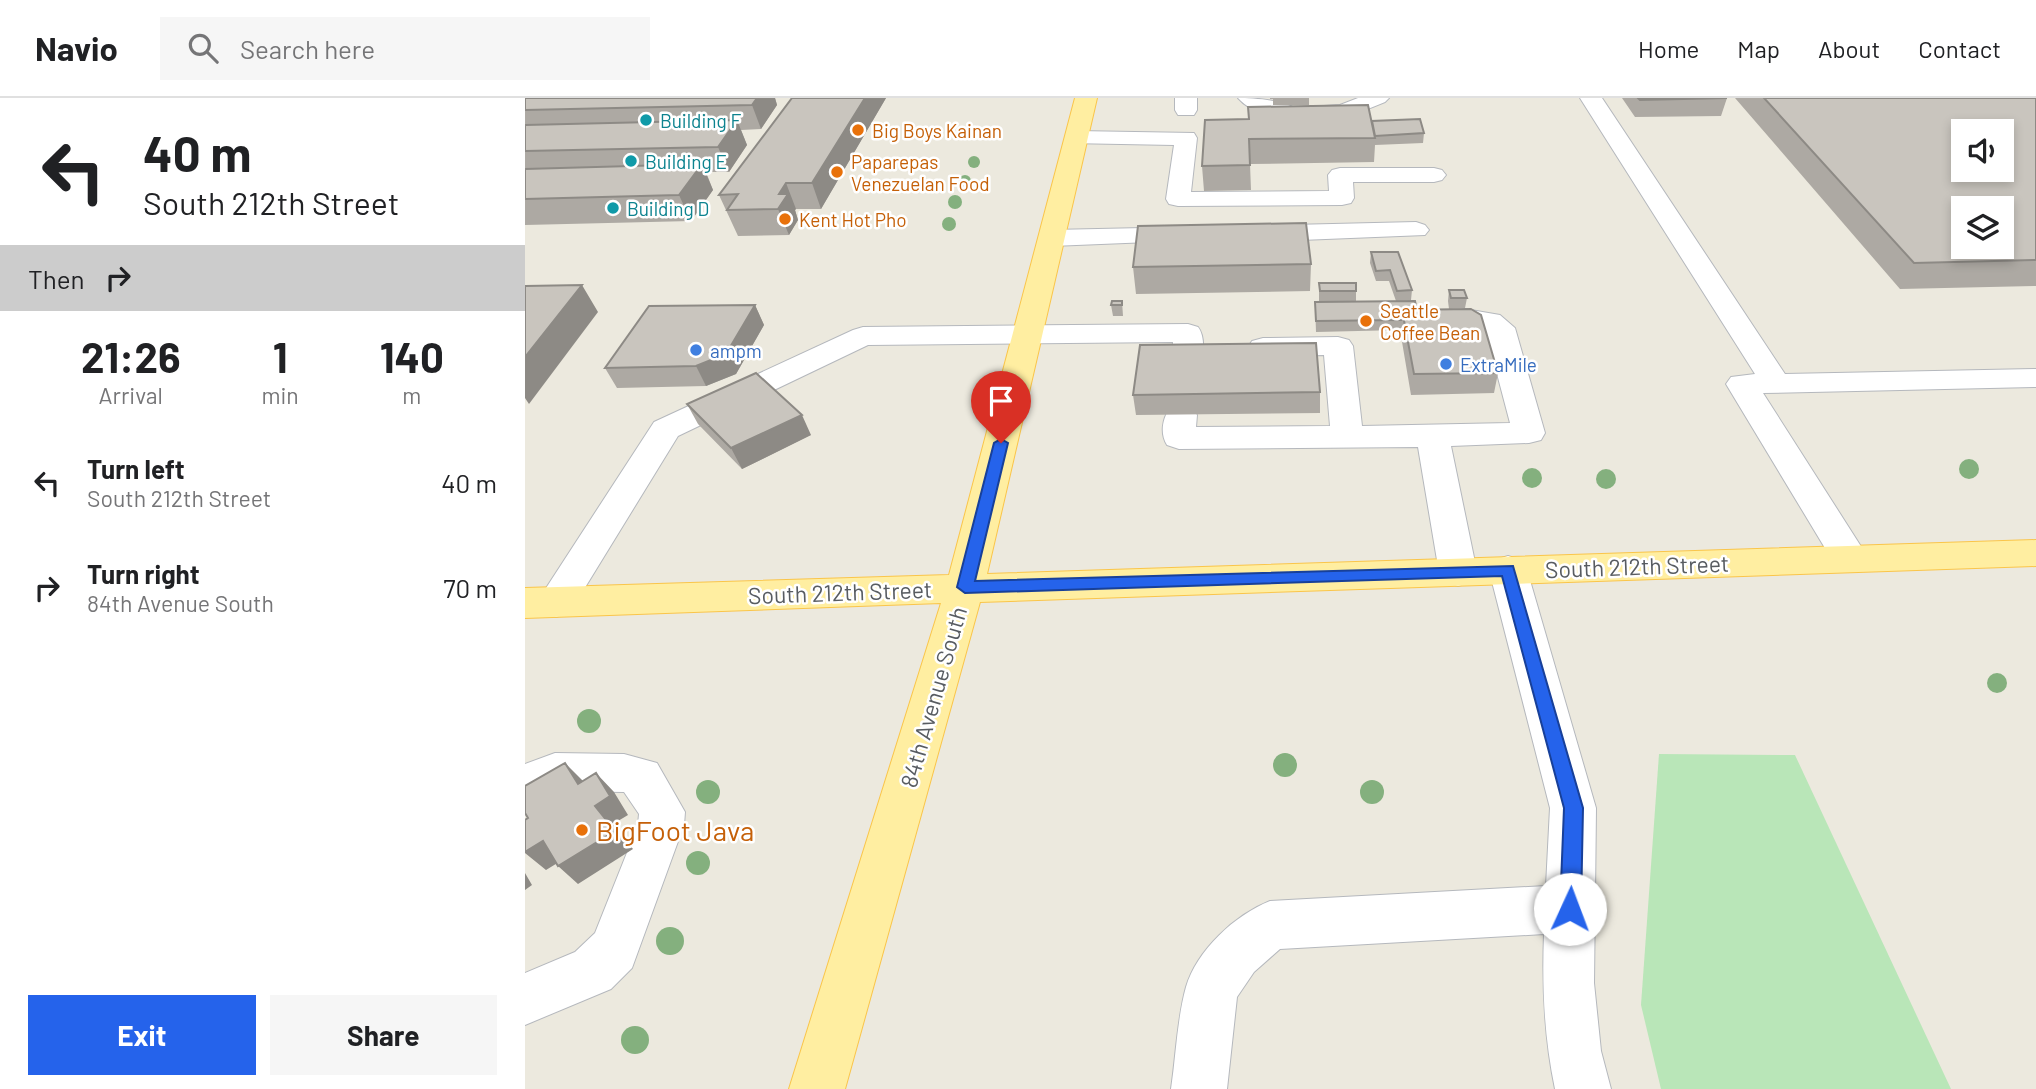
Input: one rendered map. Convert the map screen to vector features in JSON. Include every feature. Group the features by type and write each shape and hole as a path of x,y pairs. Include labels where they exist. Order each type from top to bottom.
{"main road":[{"name":"84th Avenue South","path":"817,1089 965,587 1086,98"},
{"name":"South 212th Street","path":"541,603 965,587 2035,555"}],"lane":[{"path":"1249,98 1268,108 1288,112"},
{"path":"1316,111 1343,111 1378,98"},
{"path":"1591,98 1776,383"},
{"path":"1076,138 1186,138 1178,199 1342,198 1340,175 1434,175"},
{"path":"1052,237 1416,230"},
{"path":"1181,415 1179,438 1529,433 1500,328 1490,321 1465,318"},
{"path":"541,603 666,429 863,336 1188,333 1204,352 1339,346 1347,436"},
{"path":"1850,559 1742,384 2036,378"},
{"path":"1433,436 1458,572"},
{"path":"1508,570 1573,808 1568,983 1574,1051 1583,1089"},
{"path":"525,785 555,772 624,773 641,777 662,812 661,825 614,950 593,971 525,999"},
{"path":"1199,1089 1212,988 1236,954 1270,925 1570,909"}],"green space":[{"path":"1659,754 1795,755 1951,1089 1661,1089 1641,1005"}],"building":[{"path":"525,98 757,98 752,105 525,110"},
{"path":"792,98 865,98 812,183 786,183 779,194 788,194 778,209 727,210 738,194 719,195"},
{"path":"1638,98 1727,98 1640,100"},
{"path":"1764,98 2036,98 2036,260 1914,263"},
{"path":"1368,105 1375,138 1249,139 1250,165 1202,166 1205,120 1249,119 1248,107"},
{"path":"1420,119 1424,133 1375,136 1372,121"},
{"path":"737,120 718,147 525,151 525,125"},
{"path":"702,164 679,195 525,199 525,169"},
{"path":"1306,223 1311,264 1133,267 1138,226"},
{"path":"1371,252 1398,252 1412,290 1397,291 1390,270 1376,271"},
{"path":"1319,283 1356,283 1356,291 1320,291"},
{"path":"582,285 525,357 525,286"},
{"path":"1449,290 1464,290 1467,298 1451,298"},
{"path":"1112,301 1122,301 1122,305 1111,305"},
{"path":"1415,301 1417,310 1402,310 1401,320 1316,321 1315,302"},
{"path":"755,305 726,354 696,366 605,368 649,306"},
{"name":"ExtraMile","path":"1471,309 1481,315 1498,373 1414,374 1402,310"},
{"path":"1316,343 1320,392 1133,395 1140,345"},
{"path":"756,373 802,415 731,448 687,404"},
{"path":"565,763 578,784 596,773 610,796 595,806 615,831 558,866 543,841 525,852 525,820 528,818 525,813 525,786"}],"place":[{"name":"Building F","path":"646,120"},
{"name":"Big Boys Kainan","path":"858,130"},
{"name":"Building E","path":"631,161"},
{"name":"Paparepas Venezuelan Food","path":"837,172"},
{"name":"Building D","path":"613,208"},
{"name":"Kent Hot Pho","path":"785,219"},
{"name":"Seattle Coffee Bean","path":"1366,321"},
{"name":"ampm","path":"696,350"},
{"name":"ExtraMile","path":"1446,364"},
{"name":"BigFoot Java","path":"582,830"}],"route":[{"path":"1001,443 965,587 1508,570 1573,808 1570,909"}]}
